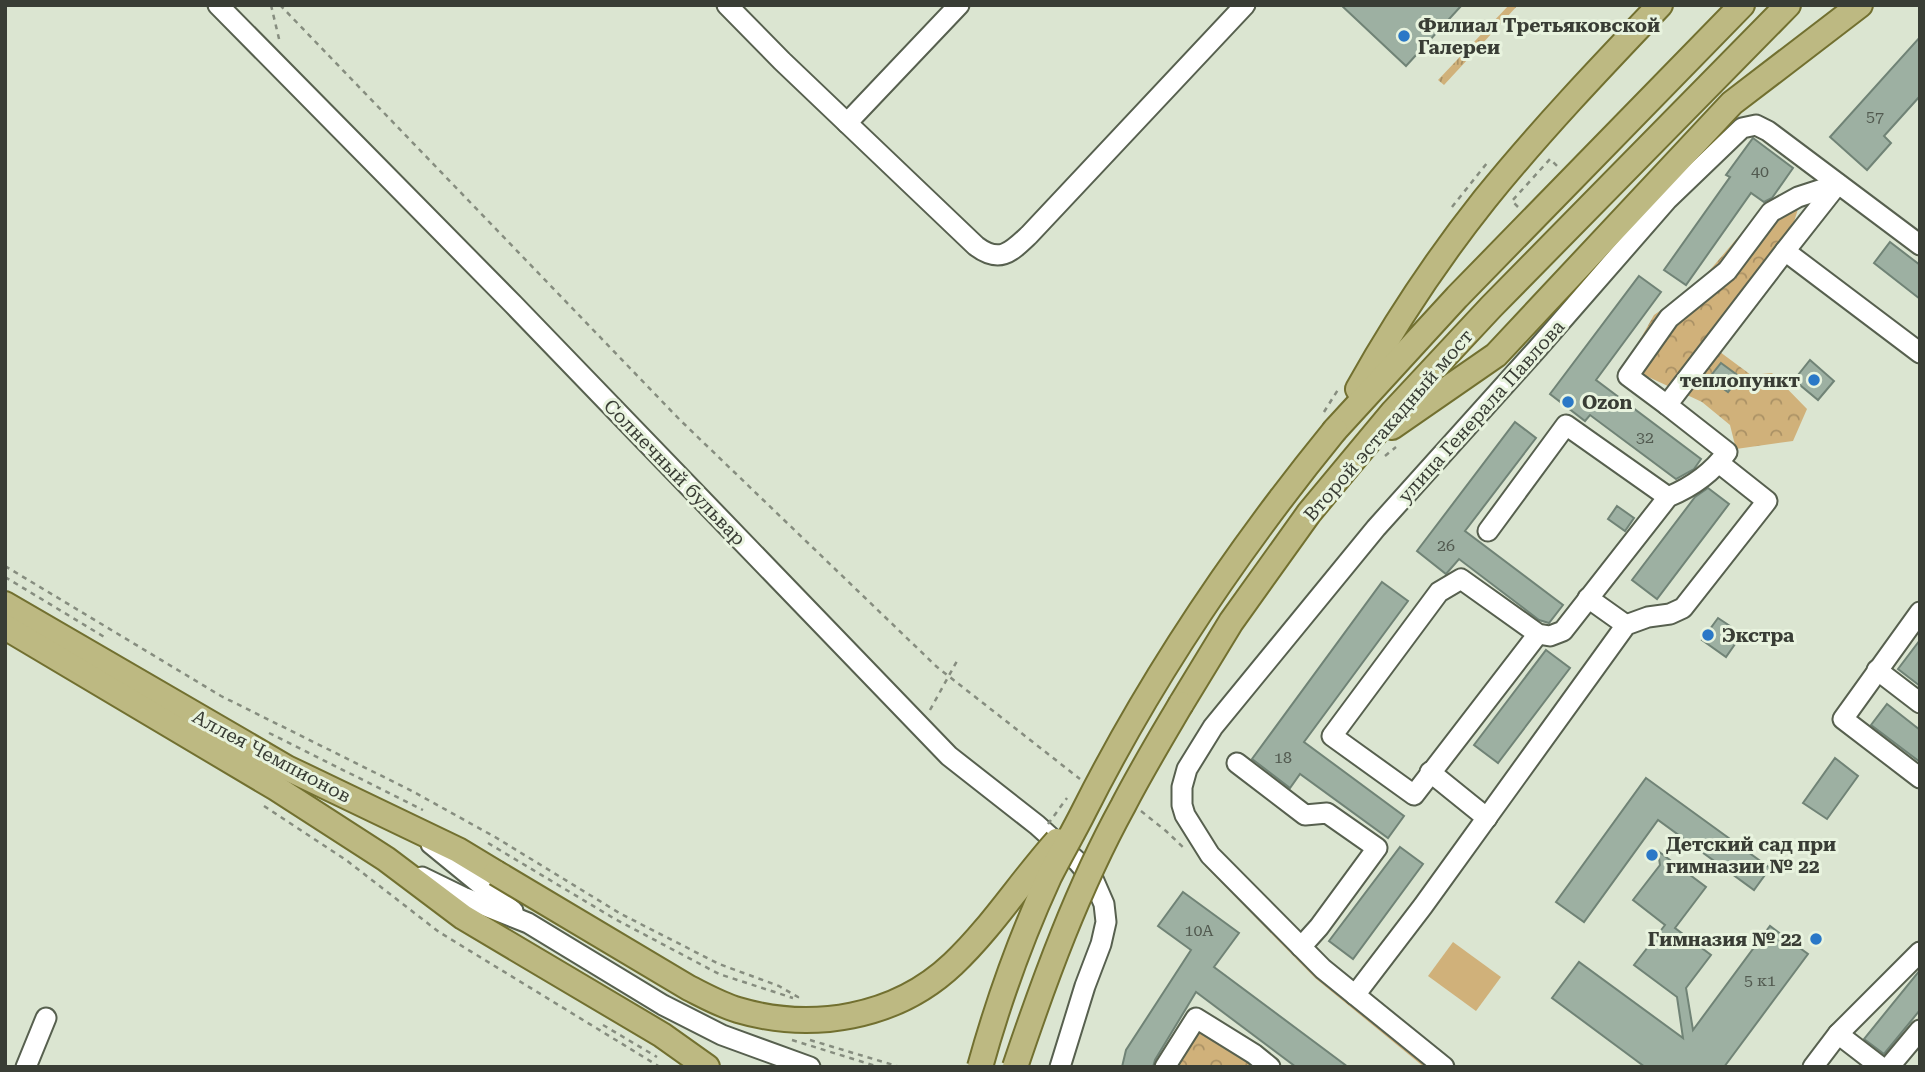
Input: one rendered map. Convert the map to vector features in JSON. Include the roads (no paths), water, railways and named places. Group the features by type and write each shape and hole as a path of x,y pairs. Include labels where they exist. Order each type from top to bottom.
{"main road":[{"path":"1335,430 1380,350 1463,228 1525,151 1660,5"},
{"name":"Второй эстакадный мост","path":"980,1067 993,1019 1020,945 1050,877 1073,808 1093,791 1200,609 1258,528 1335,430 1457,297 1742,5"},
{"name":"Второй эстакадный мост","path":"1015,1067 1045,983 1091,872 1122,807 1206,663 1258,583 1309,513 1421,381 1788,5"},
{"path":"1365,444 1496,355 1732,103 1860,5"},
{"name":"Аллея Чемпионов","path":"5,604 287,768 409,827"},
{"name":"Аллея Чемпионов","path":"5,628 217,752 386,859"},
{"path":"409,827 458,850 689,988 721,1004 768,1017 817,1021 874,1010 905,997 941,975 966,951 1051,847 1073,808"},
{"path":"386,859 463,917 662,1035 707,1067"}],"street":[{"name":"Солнечный бульвар","path":"218,5 513,304 949,756 1047,835 1078,862 1094,881 1104,904 1106,922 1060,1067"},
{"path":"727,5 976,246 987,254 998,256 1013,250 1030,235 1245,5"},
{"path":"847,123 959,5"},
{"name":"улица Генерала Павлова","path":"1301,947 1210,855 1185,815 1182,787 1187,768 1213,727 1376,528 1667,200 1742,128 1756,125 1768,131 1838,184"},
{"path":"1838,184 1920,245"},
{"path":"1667,405 1838,184"},
{"path":"1538,634 1413,795 1332,736 1439,592 1461,579 1538,634 1550,636 1563,631 1668,497 1704,477 1719,463 1727,452 1628,376 1669,318 1727,271 1771,212 1798,197 1838,184"},
{"path":"1785,251 1920,353"},
{"path":"1488,531 1566,425 1668,497"},
{"path":"1355,995 1423,906 1626,625 1683,608 1768,501 1719,463"},
{"path":"1588,598 1626,625"},
{"path":"1920,612 1843,719 1920,778"},
{"path":"1877,670 1920,703"},
{"path":"1237,763 1305,815 1327,813 1377,848 1301,947 1326,972 1444,1067"},
{"path":"1430,772 1486,818"},
{"name":"Аллея Чемпионов","path":"409,827 528,923 663,1005 722,1035 810,1067"},
{"name":"Аллея Чемпионов","path":"386,859 463,897 528,923"},
{"path":"1813,1067 1838,1034 1920,952"},
{"path":"26,1067 46,1018"},
{"path":"1166,1067 1196,1018 1270,1067"},
{"path":"1889,1067 1920,1030"},
{"path":"1838,1034 1881,1067"}],"place":[{"name":"Филиал Третьяковской Галереи","path":"1404,36"},
{"name":"теплопункт","path":"1814,380"},
{"name":"Ozon","path":"1568,402"},
{"name":"Экстра","path":"1708,635"},
{"name":"Детский сад при гимназии № 22","path":"1652,855"},
{"name":"Гимназия № 22","path":"1816,939"}]}
